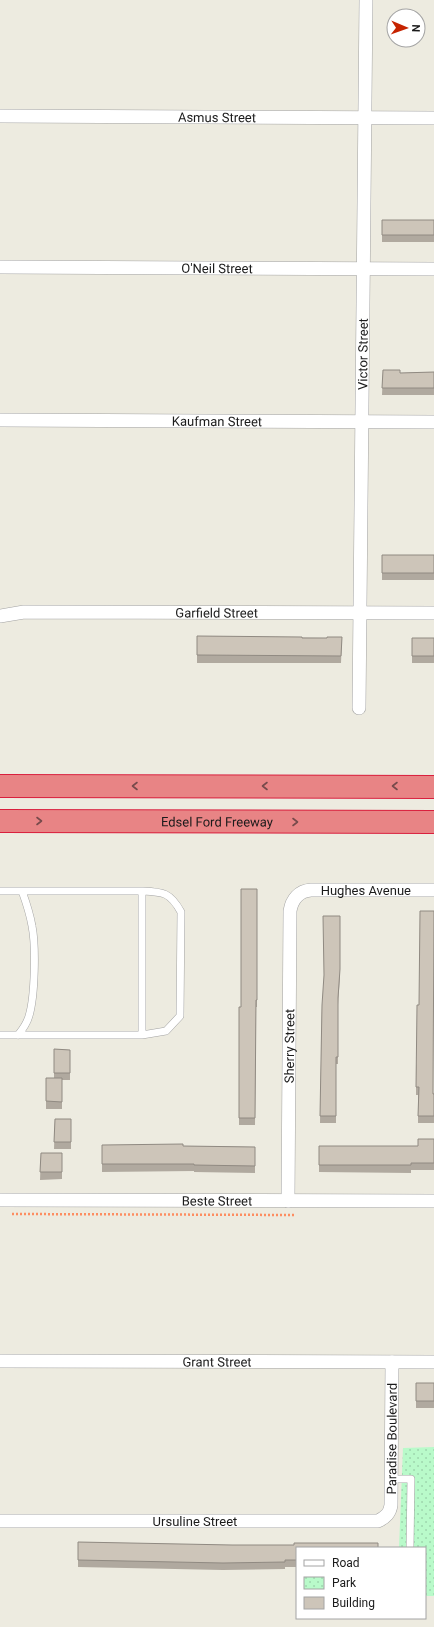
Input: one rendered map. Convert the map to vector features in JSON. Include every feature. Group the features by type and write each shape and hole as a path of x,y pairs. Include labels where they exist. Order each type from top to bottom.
{"highway":[{"path":"0,786 434,786"},
{"name":"Edsel Ford Freeway","path":"0,821 434,822"}],"street":[{"name":"Victor Street","path":"359,708 366,0"},
{"name":"Asmus Street","path":"0,116 434,118"},
{"name":"O'Neil Street","path":"0,267 434,269"},
{"name":"Kaufman Street","path":"0,420 434,422"},
{"name":"Garfield Street","path":"0,616 24,612 434,613"},
{"name":"Hughes Avenue","path":"298,894 306,890 434,890"},
{"name":"Sherry Street","path":"288,1201 290,911 294,899 298,894"},
{"name":"Beste Street","path":"0,1200 434,1201"},
{"name":"Grant Street","path":"0,1361 434,1362"},
{"name":"Paradise Boulevard","path":"387,1514 390,1511 392,1479 392,1362"},
{"name":"Ursuline Street","path":"0,1521 365,1522 378,1521 387,1514"}],"lane":[{"path":"0,891 162,892 176,902 181,912 180,1016 166,1031 142,1035 0,1035"},
{"path":"18,1034 24,1028 29,1015 32,995 34,953 33,928 22,891"},
{"path":"142,891 142,1035"},
{"path":"392,1479 411,1479 410,1547"}],"path":[{"path":"12,1214 299,1215"}],"green space":[{"path":"434,1447 434,1596 426,1596 426,1547 399,1547 403,1448"}],"building":[{"path":"382,220 434,220 434,235 382,235"},
{"path":"383,370 400,370 400,373 434,372 434,388 382,388"},
{"path":"382,555 434,555 434,573 382,573"},
{"path":"197,636 302,638 342,637 341,656 197,655"},
{"path":"412,638 434,638 434,656 412,656"},
{"path":"241,889 257,889 255,1118 239,1118"},
{"path":"420,911 434,911 434,1116 418,1116 419,1087 416,1087"},
{"path":"323,916 340,916 336,1116 320,1116 324,975"},
{"path":"54,1049 70,1050 70,1073 54,1073"},
{"path":"46,1078 62,1078 62,1102 46,1101"},
{"path":"55,1119 71,1119 71,1142 54,1142"},
{"path":"418,1139 434,1139 434,1163 411,1163 411,1165 319,1165 319,1146 418,1146"},
{"path":"183,1144 183,1146 255,1147 255,1166 194,1164 102,1164 102,1145"},
{"path":"41,1153 62,1153 62,1172 40,1172"},
{"path":"416,1383 434,1383 434,1401 416,1401"},
{"path":"78,1542 232,1545 378,1543 378,1547 296,1547 296,1560 285,1560 285,1562 223,1563 78,1560"}]}
